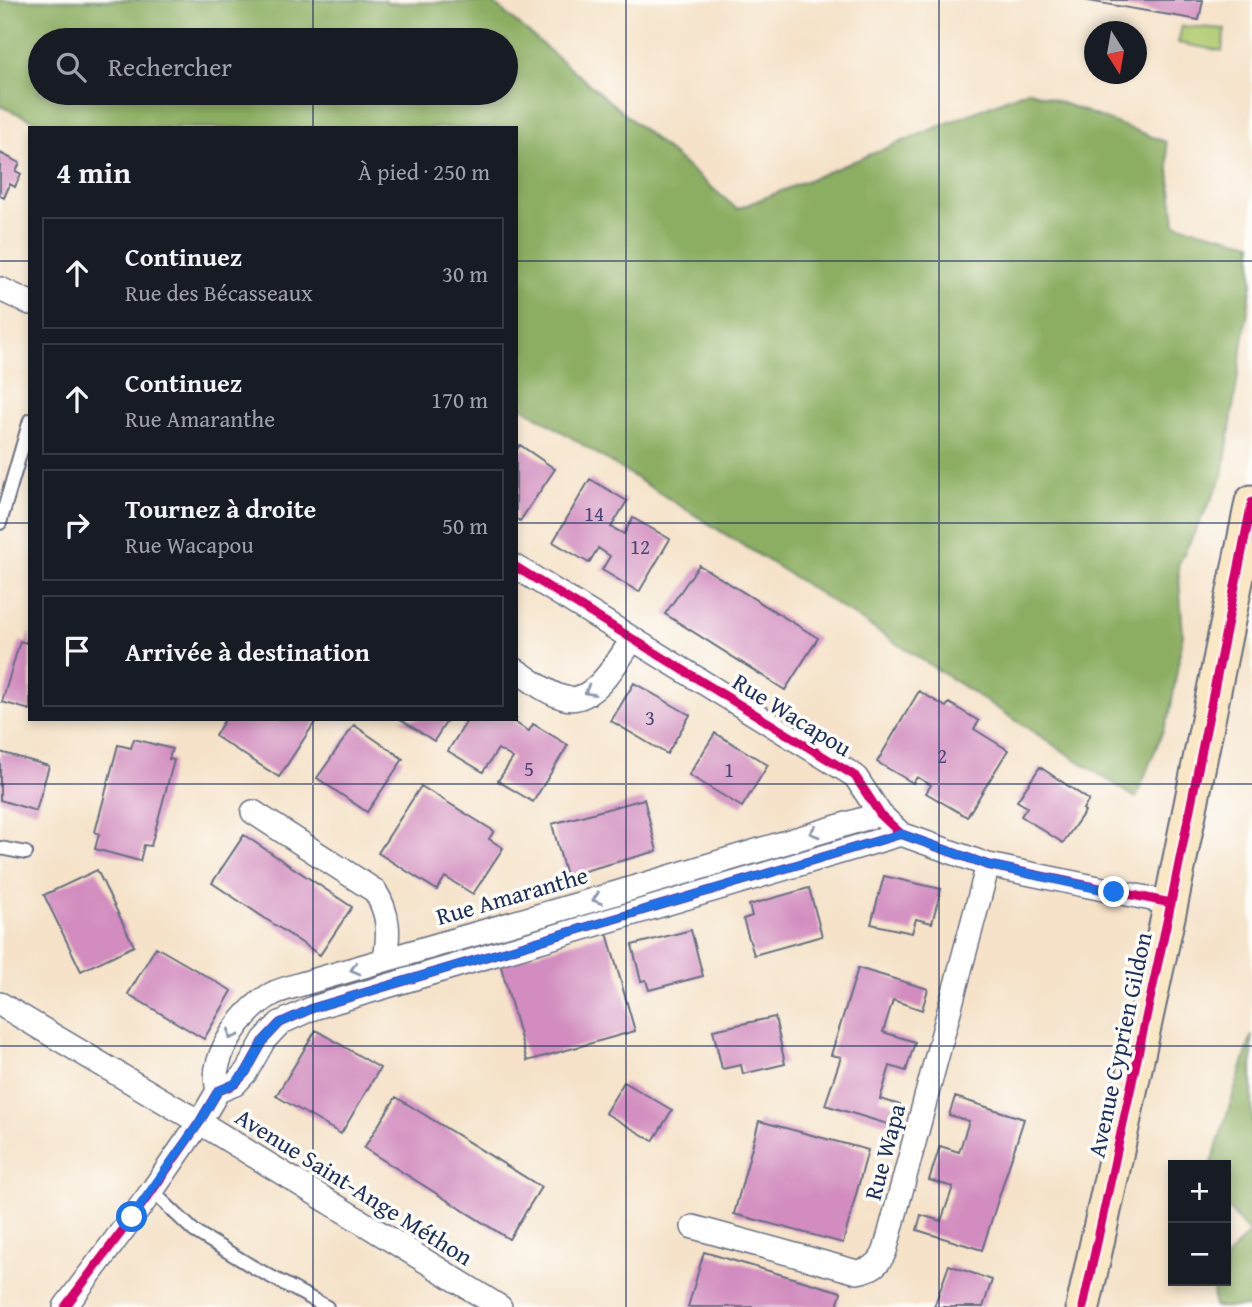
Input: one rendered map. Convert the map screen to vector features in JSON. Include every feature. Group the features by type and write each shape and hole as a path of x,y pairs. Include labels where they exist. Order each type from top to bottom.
{"street":[{"path":"0,289 28,302"},
{"name":"Avenue Cyprien Gildon","path":"1083,1307 1171,903 1252,502"},
{"name":"Rue Wacapou","path":"518,568 855,776 880,814 901,834 988,865 1171,903"},
{"path":"518,671 564,698 576,699 599,686 632,640"},
{"path":"253,812 375,891 384,905 387,922 385,960"},
{"name":"Rue Amaranthe","path":"218,1091 218,1064 239,1022 254,1006 274,993 880,814"},
{"name":"Rue Amaranthe","path":"65,1307 152,1191 218,1091 234,1084 246,1072 264,1040 280,1023 313,1008 901,834"},
{"path":"712,863 720,888"},
{"name":"Rue Wapa","path":"693,1227 857,1272 869,1270 881,1260 988,865"},
{"name":"Avenue Saint-Ange Méthon","path":"0,1004 199,1123 489,1305"}],"lane":[{"path":"0,523 28,427"},
{"path":"0,848 26,853"},
{"path":"152,1191 194,1231 327,1307"}],"green space":[{"path":"0,0 492,2 737,209 1028,90 1166,142 1175,224 1252,243 1252,282 1223,476 1178,565 1183,634 1170,713 1136,798 797,579 518,404 518,126 46,126 0,106"},
{"path":"1182,26 1225,29 1222,51 1178,43"},
{"path":"1252,1035 1252,1307 1214,1307 1213,1286 1231,1286 1231,1253 1249,1233 1231,1211 1231,1160 1213,1160"}],"building":[{"path":"1088,0 1203,0 1199,20"},
{"path":"0,153 20,163 16,171 21,174 15,187 10,184 4,198 0,196"},
{"path":"520,445 555,469 520,521 518,520"},
{"path":"590,479 627,501 611,527 624,534 633,518 670,539 639,592 602,570 610,556 598,548 589,563 553,542"},
{"path":"699,565 818,638 785,690 665,614"},
{"path":"28,636 28,709 2,702 20,641 26,643"},
{"path":"634,683 690,715 667,754 611,721"},
{"path":"919,691 946,707 949,703 979,721 974,729 1008,750 967,817 926,793 931,785 917,777 913,783 877,762"},
{"path":"224,721 316,721 279,777 215,736"},
{"path":"403,721 447,721 434,741"},
{"path":"467,721 515,721 529,731 533,724 568,745 533,802 498,781 513,758 498,749 483,772 448,751"},
{"path":"354,725 403,759 367,812 317,778"},
{"path":"715,733 768,765 742,807 689,775"},
{"path":"134,739 172,749 169,759 174,760 151,846 144,845 140,861 95,849 99,834 95,832 118,745 131,748"},
{"path":"0,752 49,766 36,811 0,800"},
{"path":"1040,767 1089,800 1083,809 1085,811 1063,843 1021,816 1027,807 1017,801"},
{"path":"421,786 494,831 489,839 503,848 473,894 445,877 437,890 378,853"},
{"path":"644,799 657,851 566,876 552,824"},
{"path":"244,835 352,907 320,955 212,883"},
{"path":"97,870 134,946 81,971 44,895"},
{"path":"884,876 941,889 932,923 916,919 912,933 871,924"},
{"path":"809,888 822,936 754,955 743,919 752,916 749,905"},
{"path":"691,930 703,976 649,990 646,980 641,981 632,945"},
{"path":"607,933 635,1031 527,1061 500,963"},
{"path":"156,947 232,991 204,1039 128,994"},
{"path":"858,968 928,989 922,1010 893,1000 883,1032 915,1042 906,1071 890,1066 880,1099 900,1105 894,1126 825,1105 841,1057 831,1055"},
{"path":"775,1017 785,1064 743,1074 741,1065 722,1069 713,1030"},
{"path":"316,1030 380,1068 341,1134 276,1096"},
{"path":"624,1082 672,1110 653,1141 605,1113"},
{"path":"396,1097 541,1187 509,1239 364,1148"},
{"path":"955,1097 1024,1119 982,1250 917,1230 921,1215 941,1221 953,1187 929,1180 940,1146 959,1152 969,1121 949,1115"},
{"path":"759,1121 868,1150 843,1243 734,1214"},
{"path":"704,1252 841,1292 837,1307 688,1307"},
{"path":"949,1265 992,1280 983,1307 934,1307"}],"cycle path":[{"path":"1083,1307 1171,903 1252,502"},
{"path":"518,568 855,776 880,814 901,834 988,865 1171,903"},
{"path":"65,1307 152,1191 218,1091 235,1084 246,1072 264,1040 280,1023 313,1008 901,834"}],"route":[{"path":"132,1217 199,1123 218,1091 234,1084 246,1072 264,1040 280,1023 313,1008 901,834 988,865 1114,892"}]}
